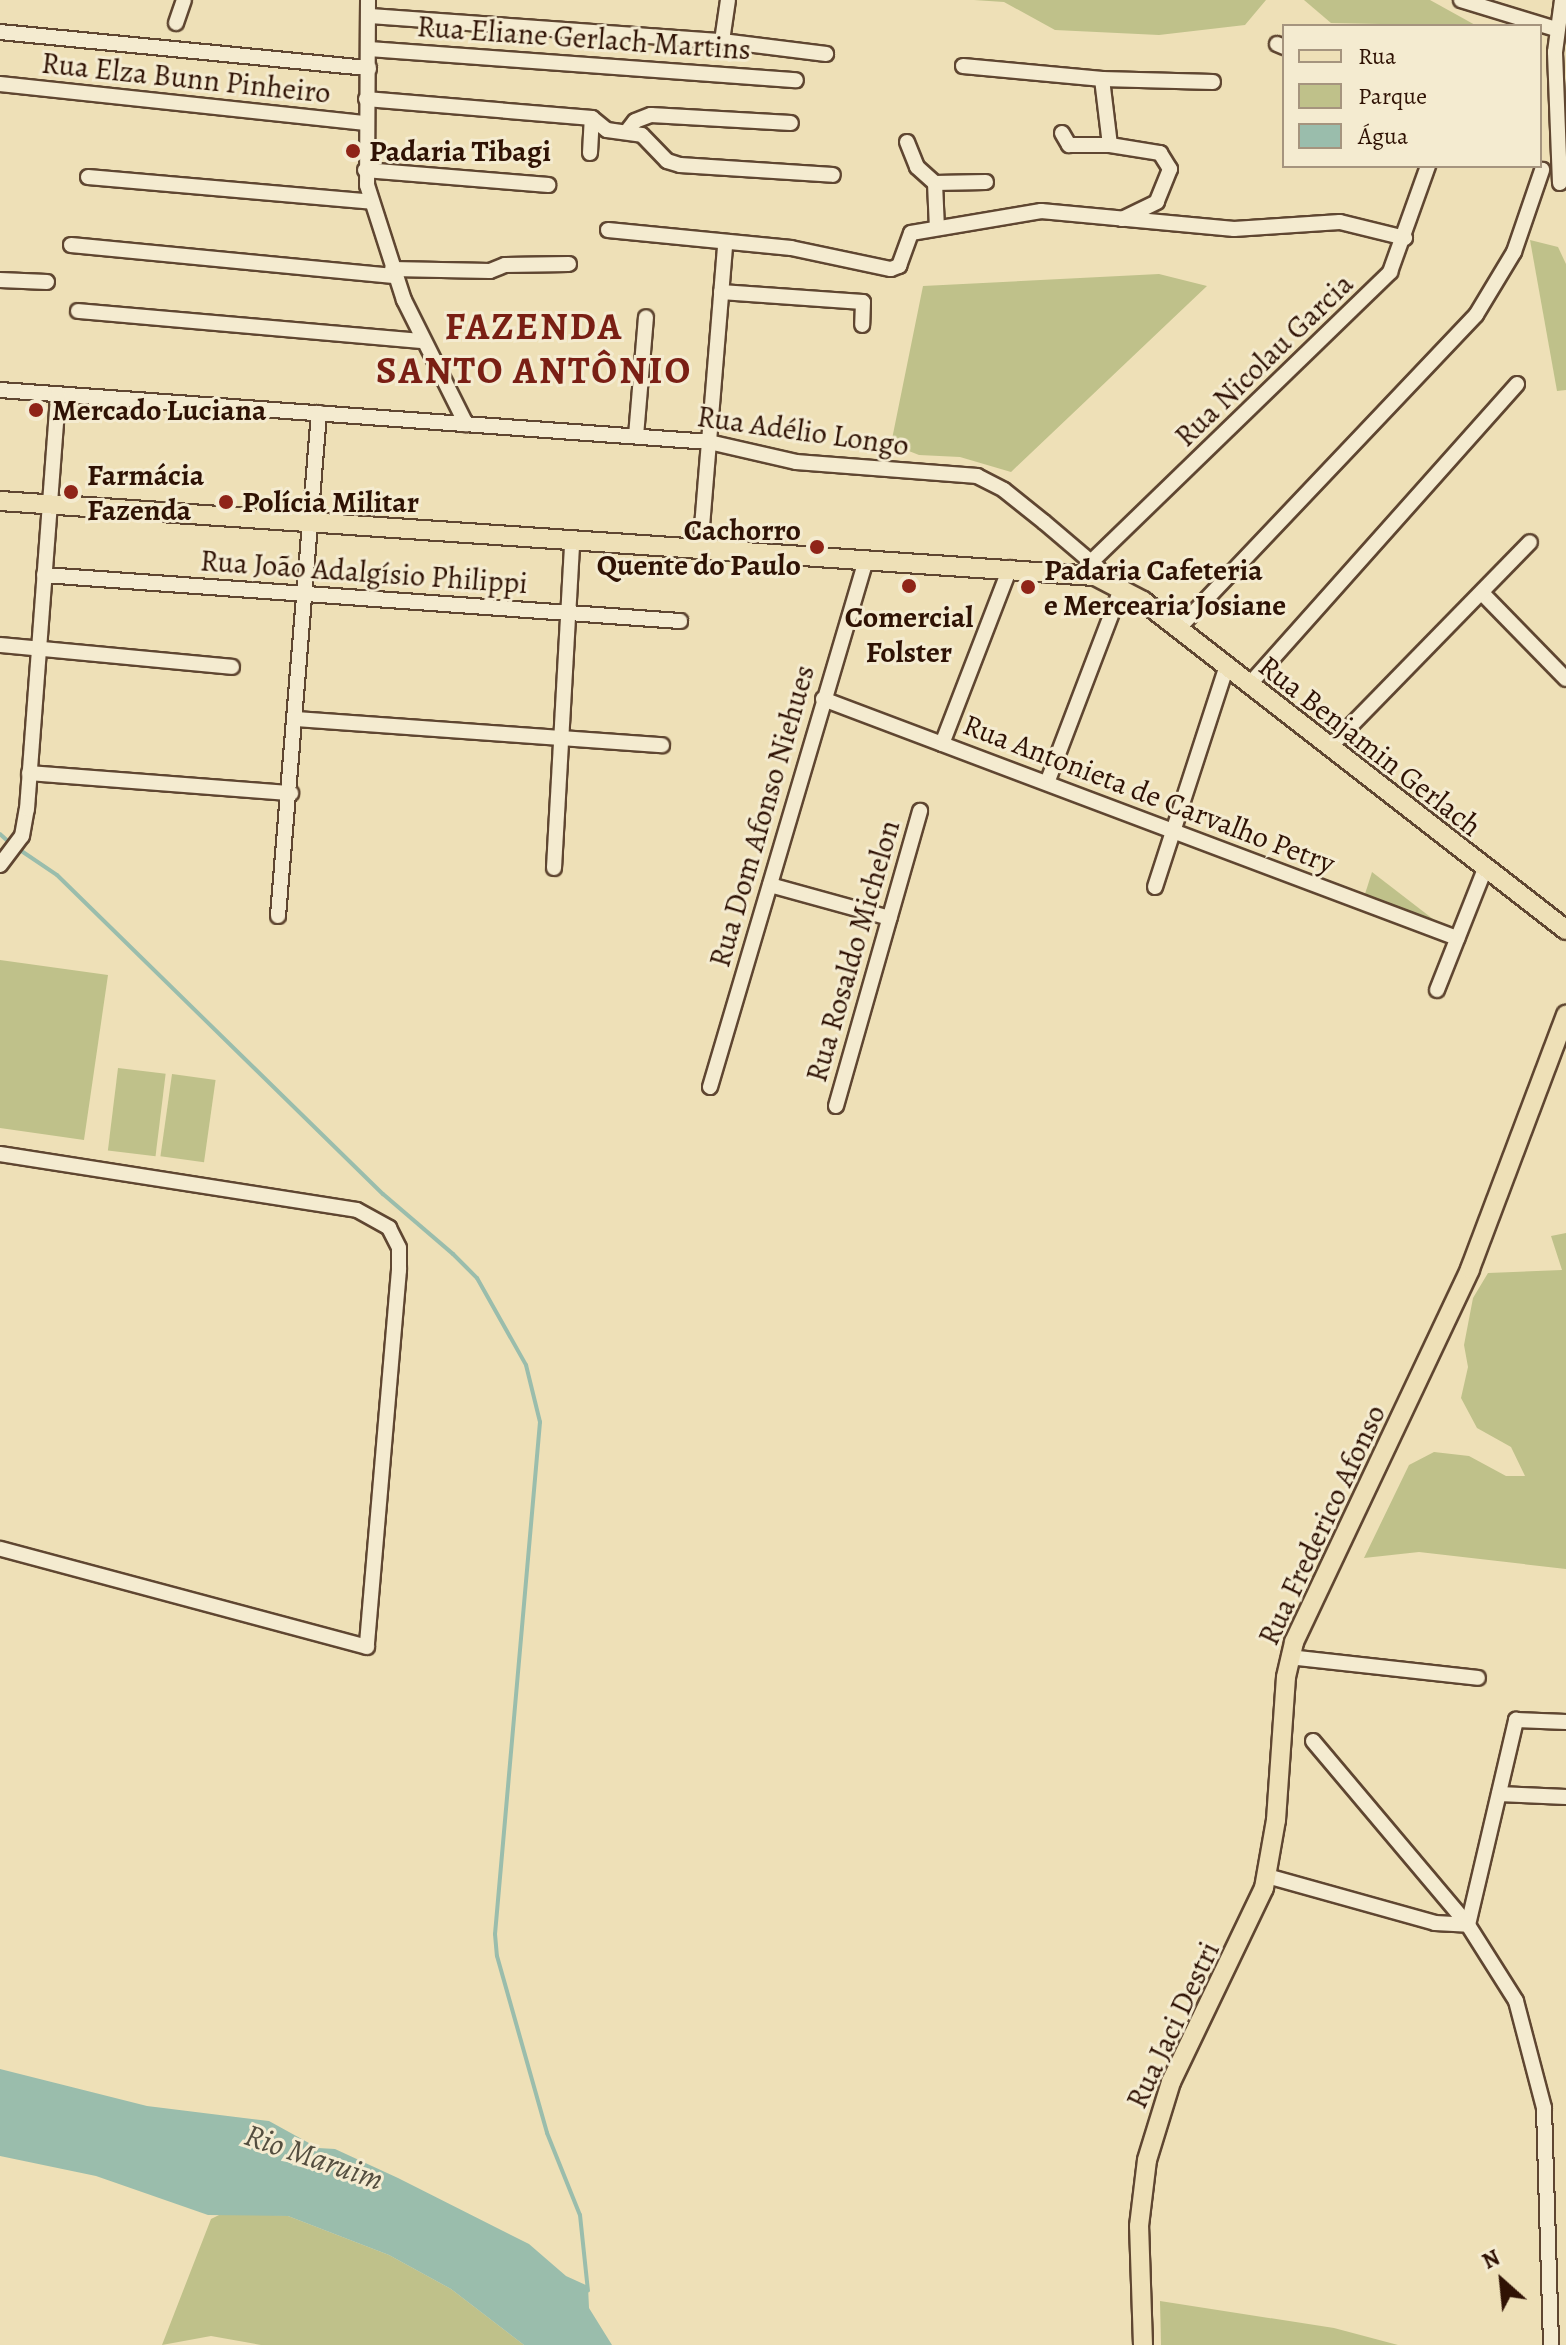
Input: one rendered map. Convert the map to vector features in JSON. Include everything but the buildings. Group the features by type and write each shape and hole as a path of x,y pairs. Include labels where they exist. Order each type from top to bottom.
{"main road":[{"name":"Rua Benjamin Gerlach","path":"0,501 700,551 1094,572 1122,587 1178,629 1484,871 1566,930"},
{"name":"Rua Frederico Afonso","path":"1267,1876 1289,1657 1470,1269 1566,1015"},
{"name":"Rua Jaci Destri","path":"1143,2345 1139,2226 1154,2134 1187,2047 1249,1929 1267,1876"}],"street":[{"path":"176,23 184,0"},
{"path":"368,0 365,170 372,202 393,272 423,341 466,424"},
{"path":"722,41 728,0"},
{"path":"1461,0 1540,24"},
{"path":"1560,183 1556,29 1562,0"},
{"path":"370,16 722,41 826,54"},
{"path":"1542,25 1556,29"},
{"path":"0,32 369,68"},
{"name":"Rua Eliane Gerlach Martins","path":"369,49 796,80"},
{"path":"963,66 1102,79 1213,82"},
{"path":"1102,79 1110,145"},
{"name":"Rua Elza Bunn Pinheiro","path":"0,84 366,123"},
{"path":"366,99 592,118 607,130 628,130 642,135 667,161 680,165 833,175"},
{"path":"628,130 635,121 651,115 791,123"},
{"path":"590,153 592,118"},
{"path":"1062,133 1069,145 1110,145 1160,153 1170,169 1157,202 1114,221"},
{"path":"907,142 917,167 935,183 986,182"},
{"name":"Rua Nicolau Garcia","path":"1094,572 1384,280 1405,238 1427,168"},
{"path":"365,170 548,185"},
{"path":"1178,629 1476,315 1514,252 1542,170"},
{"path":"88,177 372,202"},
{"path":"935,183 937,228"},
{"path":"608,230 725,244 791,248 899,266 905,238 937,228 1041,211 1114,221 1234,229 1340,222 1405,238"},
{"path":"700,551 725,244"},
{"path":"71,245 393,272 490,271 505,265 569,264"},
{"path":"0,280 47,282"},
{"path":"721,292 863,302 862,325"},
{"path":"78,311 423,341"},
{"path":"636,436 646,317"},
{"path":"1249,685 1517,384"},
{"name":"Rua Adélio Longo","path":"0,390 709,442 822,465 977,476 1004,490 1094,572"},
{"path":"0,865 22,836 58,394"},
{"path":"278,916 291,793 319,413"},
{"path":"554,868 572,541"},
{"path":"1330,747 1530,542"},
{"name":"Rua Dom Afonso Niehues","path":"710,1087 866,560"},
{"path":"942,744 1010,568"},
{"name":"Rua João Adalgísio Philippi","path":"44,575 680,621"},
{"path":"1047,783 1122,587"},
{"path":"1482,593 1566,679"},
{"path":"0,645 39,646 232,667"},
{"path":"1155,887 1226,668"},
{"name":"Rua Antonieta de Carvalho Petry","path":"823,699 1457,938"},
{"path":"296,719 662,745"},
{"path":"29,773 291,793"},
{"name":"Rua Rosaldo Michelon","path":"836,1106 920,811"},
{"path":"1437,990 1484,871"},
{"path":"770,885 890,918"},
{"path":"0,1154 357,1210 389,1228 399,1248 399,1270 367,1647 0,1549"},
{"path":"1289,1657 1478,1678"},
{"path":"1468,1925 1516,1720 1566,1722"},
{"path":"1313,1741 1468,1925 1516,2001 1538,2070 1547,2142 1551,2345"},
{"path":"1499,1794 1566,1797"},
{"path":"1267,1876 1435,1923 1468,1925"}],"green space":[{"path":"974,0 1266,0 1245,25 1159,35 1055,30 1004,2"},
{"path":"1304,0 1430,0 1473,24 1380,24 1331,23"},
{"path":"1530,240 1558,247 1566,264 1566,390 1557,391"},
{"path":"1159,274 1207,286 1011,472 960,457 919,455 891,444 923,286"},
{"path":"1372,872 1442,926 1365,894"},
{"path":"0,960 108,975 84,1140 0,1128"},
{"path":"118,1068 166,1074 156,1156 108,1150"},
{"path":"172,1074 216,1080 204,1162 160,1156"},
{"path":"1566,1233 1566,1569 1419,1552 1364,1558 1409,1465 1434,1452 1469,1456 1506,1476 1525,1476 1511,1447 1477,1428 1461,1398 1468,1367 1464,1345 1473,1298 1488,1273 1562,1270 1551,1236"},
{"path":"225,2212 288,2216 389,2255 451,2289 524,2345 261,2345 211,2336 162,2345 211,2219"},
{"path":"1160,2301 1334,2328 1398,2345 1161,2345"}],"water":[{"name":"Rio Maruim","path":"0,2069 147,2106 269,2121 318,2148 335,2149 529,2244 566,2276 588,2286 589,2308 612,2345 524,2345 451,2289 389,2255 288,2216 208,2215 96,2176 0,2156"}],"waterway":[{"path":"0,834 10,843"},
{"path":"17,848 57,875 383,1194 477,1278 526,1365 540,1422 495,1934 497,1956 547,2133 580,2215 588,2291"}],"place":[{"name":"Padaria Tibagi","path":"353,151"},
{"name":"Mercado Luciana","path":"36,410"},
{"name":"Farmácia Fazenda","path":"71,492"},
{"name":"Polícia Militar","path":"226,502"},
{"name":"Cachorro Quente do Paulo","path":"817,547"},
{"name":"Comercial Folster","path":"909,586"},
{"name":"Padaria Cafeteria e Mercearia Josiane","path":"1028,587"}],"district":[{"name":"FAZENDA SANTO ANTÔNIO","path":"534,349"}]}
